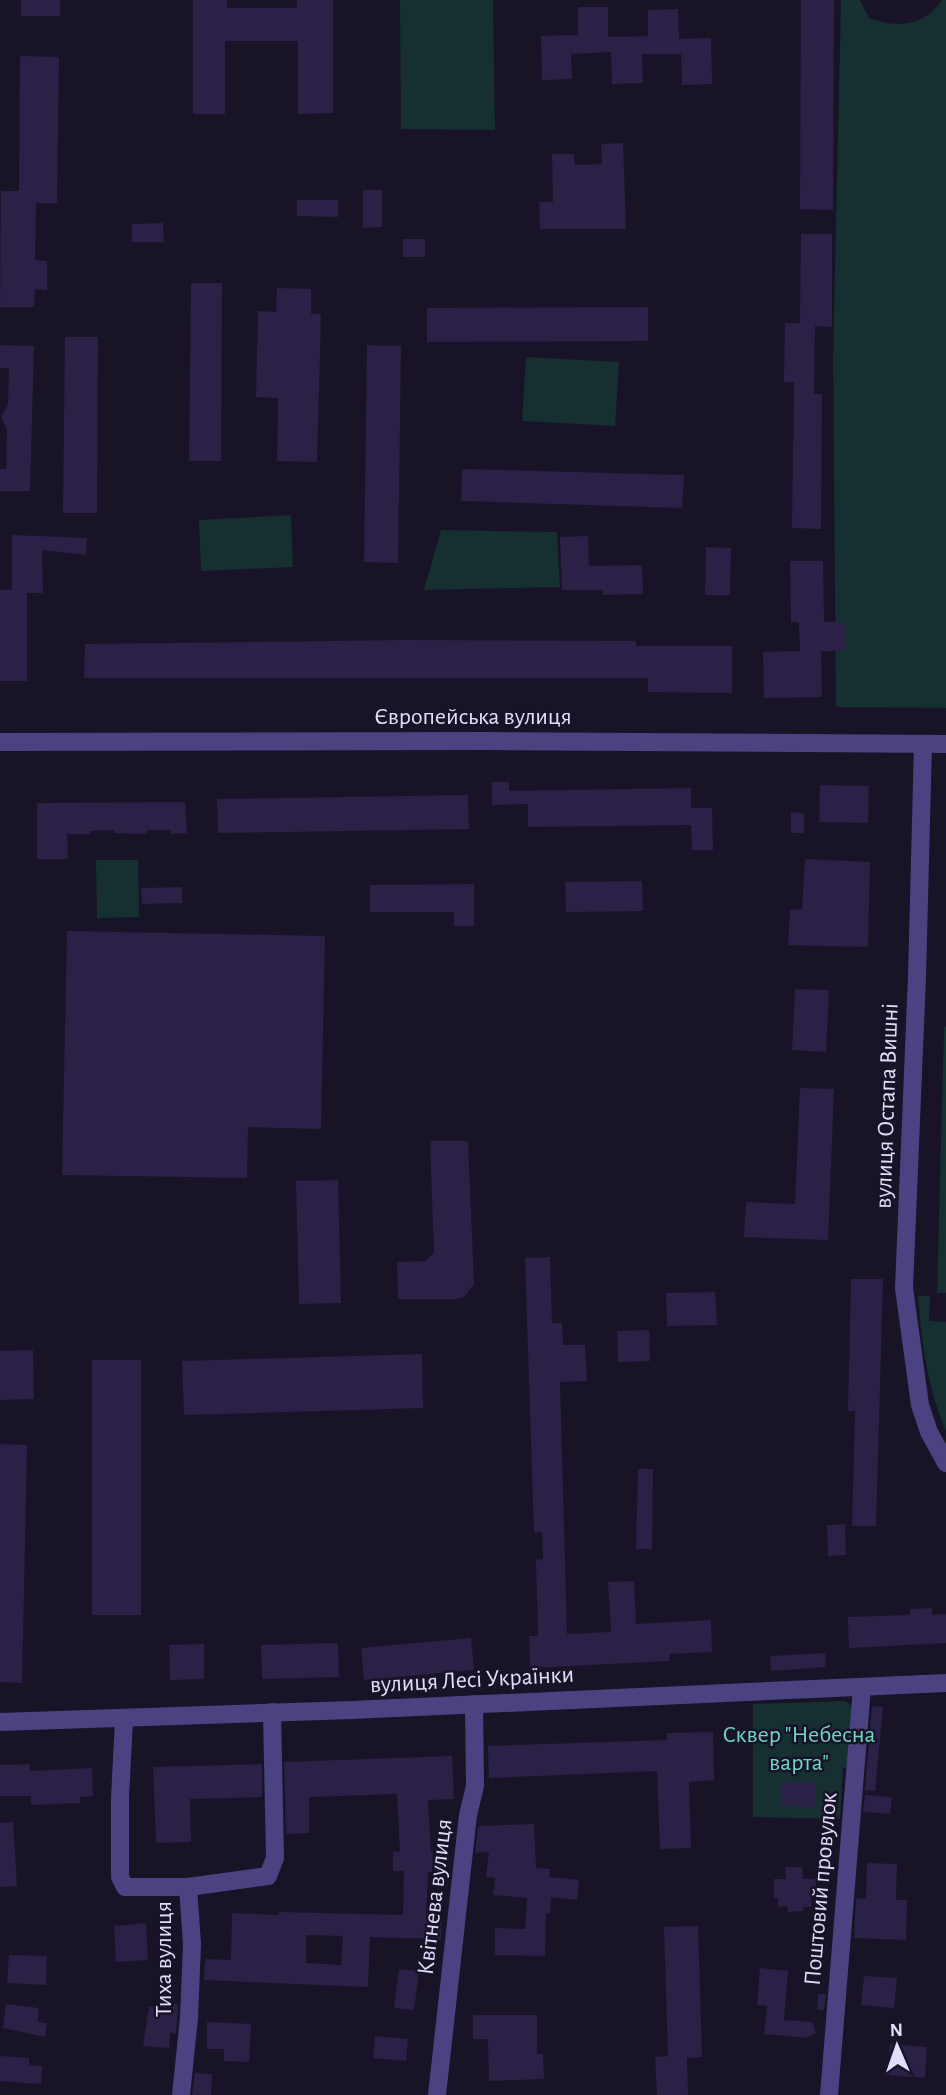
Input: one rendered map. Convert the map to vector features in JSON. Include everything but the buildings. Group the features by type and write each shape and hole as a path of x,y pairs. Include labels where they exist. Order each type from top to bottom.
{"street":[{"name":"Європейська вулиця","path":"0,742 946,744"},
{"name":"вулиця Остапа Вишні","path":"923,744 917,977 904,1288 920,1405 929,1432 946,1463"},
{"name":"вулиця Лесі Українки","path":"0,1722 124,1719 946,1683"},
{"name":"Поштовий провулок","path":"829,2095 862,1687"},
{"name":"Квітнева вулиця","path":"437,2095 468,1815 475,1786 474,1704"},
{"path":"188,1887 268,1876 275,1858 272,1712"},
{"name":"Тиха вулиця","path":"124,1719 120,1877 125,1887 188,1887 192,1944 189,2018 181,2095"}],"green space":[{"path":"400,0 493,0 495,130 401,129"},
{"path":"841,0 860,0 869,18 900,24 927,16 942,0 946,0 946,708 836,707 833,359"},
{"path":"526,357 619,362 615,426 522,421"},
{"path":"291,515 293,567 201,571 199,520"},
{"path":"441,530 557,532 560,587 424,590"},
{"path":"96,860 138,860 139,917 97,918"},
{"path":"944,1026 946,1293 937,1293"},
{"path":"918,1296 930,1296 929,1321 946,1322 946,1431 926,1365"},
{"name":"Сквер \"Небесна варта\"","path":"845,1701 853,1707 850,1767 843,1768 840,1819 753,1817 753,1704"}]}
